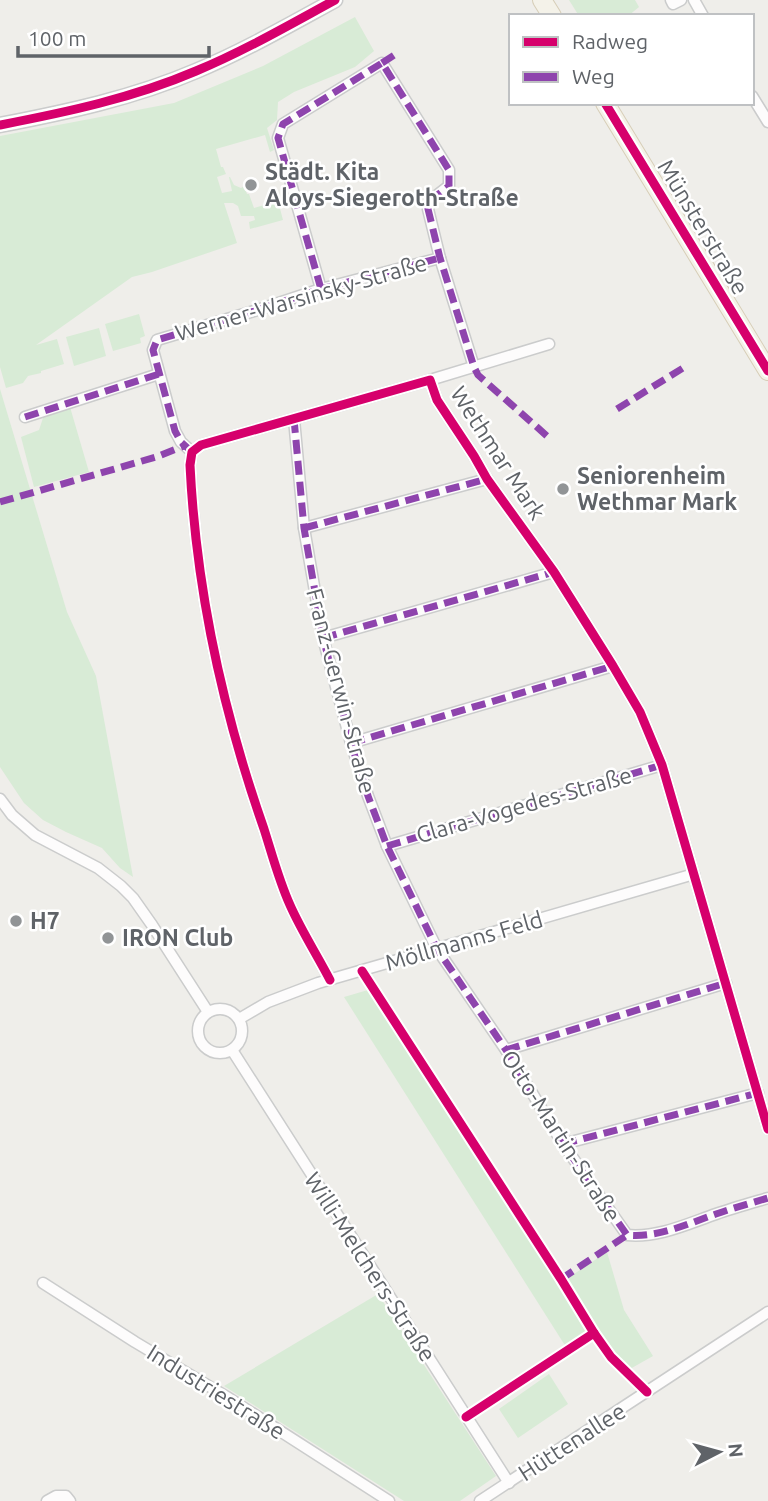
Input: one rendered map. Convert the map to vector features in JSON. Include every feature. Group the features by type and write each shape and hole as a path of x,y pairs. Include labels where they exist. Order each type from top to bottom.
{"main road":[{"name":"Münsterstraße","path":"606,105 768,370"}],"street":[{"path":"0,125 81,109 198,71 335,0"},
{"path":"671,0 673,4 681,0"},
{"path":"321,289 278,138 283,124 382,63 449,170 449,186 431,200 428,209 440,258 474,367"},
{"path":"754,99 768,122"},
{"name":"Werner-Warsinsky-Straße","path":"192,452 181,442 176,431 153,350 157,340 321,289 440,258"},
{"name":"Wethmar Mark","path":"192,452 201,445 549,344"},
{"name":"Werner-Warsinsky-Straße","path":"25,417 159,374"},
{"name":"Wethmar Mark","path":"430,380 437,400 488,479 554,572 640,712 662,765 768,1129"},
{"name":"Franz-Gerwin-Straße","path":"294,419 304,528 323,638 351,743 387,846 437,949"},
{"path":"192,452 191,481 202,584 231,723 247,782 290,904 330,980"},
{"path":"304,528 488,479"},
{"path":"323,638 554,572"},
{"path":"351,743 613,666"},
{"name":"Clara-Vogedes-Straße","path":"387,846 662,765"},
{"path":"0,799 12,815 35,835 98,868 133,898 208,1012"},
{"name":"Möllmanns Feld","path":"239,1019 268,1002 330,980 694,874"},
{"name":"Otto-Martin-Straße","path":"437,949 506,1050 563,1144 627,1236 642,1237 663,1232 768,1198"},
{"path":"506,1050 726,983"},
{"path":"221,1008 234,1013 239,1019 241,1039 232,1050 219,1054 201,1043 197,1029 202,1016 208,1012 221,1008"},
{"name":"Willi-Melchers-Straße","path":"232,1050 509,1483"},
{"path":"563,1144 758,1094"},
{"name":"Industriestraße","path":"43,1283 389,1501"},
{"name":"Hüttenallee","path":"480,1501 768,1312"},
{"path":"47,1501 55,1496 66,1496 70,1501"}],"green space":[{"path":"569,0 635,0 639,7 630,14 578,14"},
{"path":"355,17 374,51 355,67 294,92 278,102 277,120 267,128 274,150 270,152 265,135 216,149 226,174 217,177 222,193 232,191 230,177 234,185 241,188 244,186 254,208 278,201 283,220 250,229 249,222 255,220 254,216 241,216 238,206 224,203 237,243 132,277 36,345 57,339 64,364 28,376 23,383 6,388 0,367 0,136 174,103 263,66"},
{"path":"139,314 145,336 140,338 141,343 113,351 105,324"},
{"path":"99,328 106,356 74,366 66,337"},
{"path":"0,389 67,612 96,676 133,877 120,868 102,848 43,820 24,803 0,767"},
{"path":"70,407 89,472 34,487 21,437 39,430 44,415"},
{"path":"368,990 589,1331 566,1347 344,997"},
{"path":"607,1252 624,1310 653,1356 630,1369 619,1361 565,1280"},
{"path":"378,1294 496,1476 460,1501 404,1501 224,1386"},
{"path":"549,1374 568,1404 518,1438 499,1409"}],"marked path":[{"path":"382,63 399,52"},
{"path":"321,289 278,138 283,124 382,63 449,170 449,186 431,200 428,209 440,258 474,367 478,375 547,436"},
{"path":"192,452 181,442 175,431 153,350 157,340 321,289 440,258"},
{"path":"617,409 683,368"},
{"path":"25,417 159,374"},
{"path":"294,419 304,528 323,638 351,743 387,846 437,949 506,1050 563,1144 627,1235 661,1232 768,1198"},
{"path":"0,502 156,457 184,446"},
{"path":"304,528 487,479"},
{"path":"323,638 554,572"},
{"path":"351,743 613,666"},
{"path":"387,846 662,765"},
{"path":"506,1050 726,983"},
{"path":"563,1144 758,1093"},
{"path":"561,1279 627,1235"}],"cycle path":[{"path":"0,125 100,103 172,81 232,55 335,0"},
{"path":"606,105 768,371"},
{"path":"330,980 282,887 224,695 198,558 190,465 192,452 201,445 430,380 437,400 487,479 554,572 640,712 662,765 768,1129"},
{"path":"362,971 594,1333 611,1357 647,1392"},
{"path":"466,1417 594,1333"}],"place":[{"name":"Städt. Kita Aloys-Siegeroth-Straße","path":"251,185"},
{"name":"Seniorenheim Wethmar Mark","path":"563,489"},
{"name":"H7","path":"16,921"},
{"name":"IRON Club","path":"108,938"}]}
